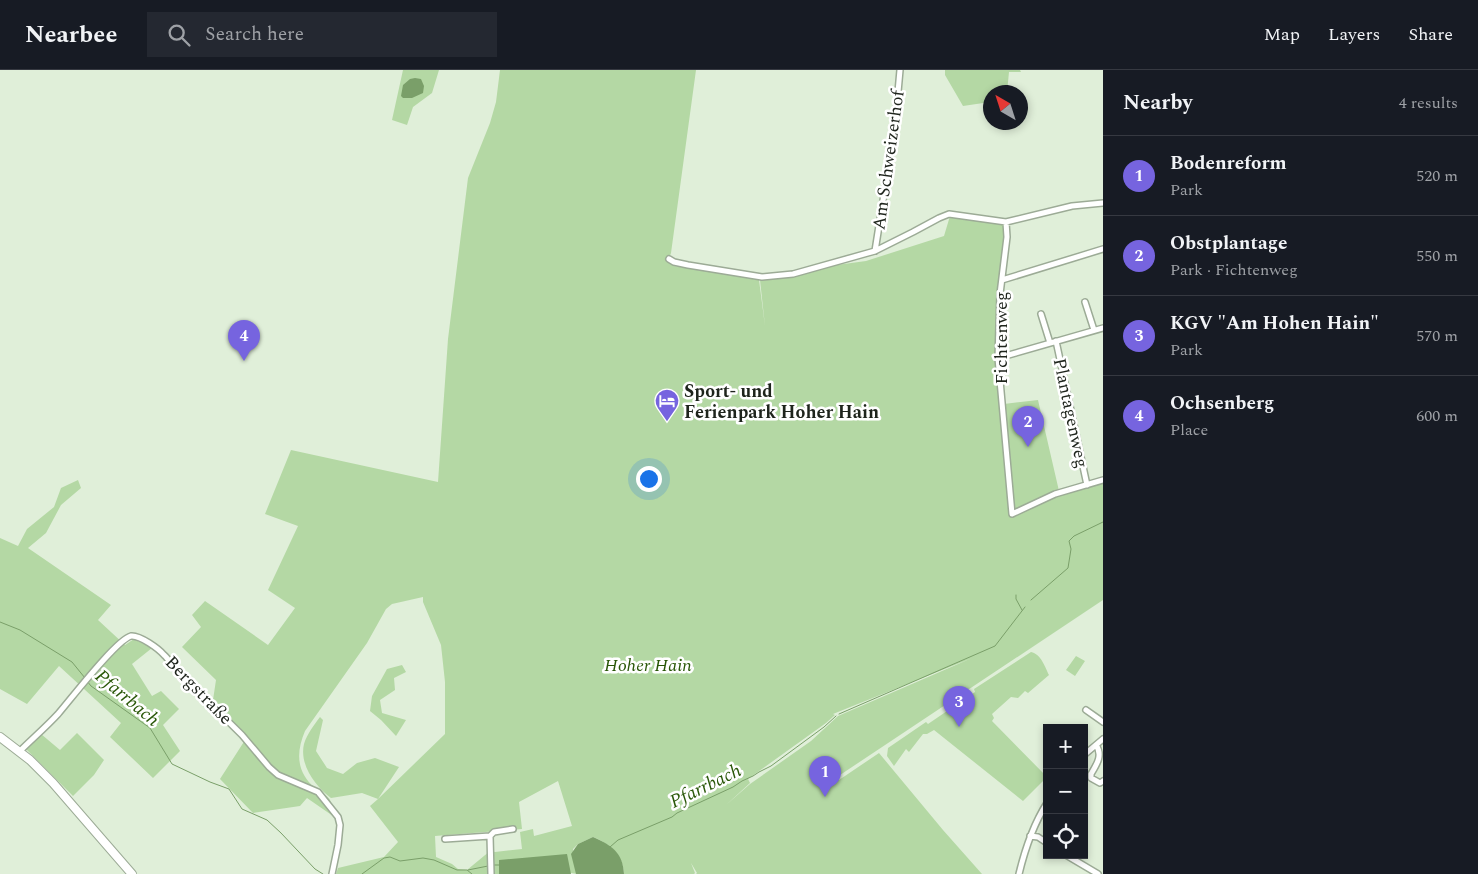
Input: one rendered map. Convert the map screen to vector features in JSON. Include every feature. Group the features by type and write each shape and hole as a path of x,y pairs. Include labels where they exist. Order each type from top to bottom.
{"street":[{"name":"Am Schweizerhof","path":"875,250 893,133 900,70"},
{"path":"669,259 688,265 765,277 793,274 875,250 949,214 1006,222 1072,206 1103,202"},
{"name":"Fichtenweg","path":"1006,222 1007,237 998,322 998,358 1012,514 1055,494 1087,485"},
{"path":"1002,280 1103,249"},
{"path":"1086,302 1094,330"},
{"path":"1041,314 1050,343"},
{"path":"998,358 1103,328"},
{"name":"Plantagenweg","path":"1056,341 1087,485"},
{"path":"1087,485 1103,480"},
{"name":"Bergstraße","path":"19,752 58,714 82,683 122,641 131,636 136,636 157,648 166,656 173,667 242,735 268,767 278,775 318,792 338,817 340,825 333,871"},
{"path":"1086,710 1103,722"},
{"path":"0,737 30,760 53,783 132,874"},
{"path":"1088,752 1103,739"},
{"path":"1096,745 1100,754 1091,778 1100,783 1103,781"},
{"path":"1019,874 1030,836 1043,810"},
{"path":"445,839 490,836 494,832 514,829"},
{"path":"490,836 491,874"},
{"path":"1030,836 1038,837 1043,840"},
{"path":"1073,859 1098,874"}],"green space":[{"path":"403,70 439,70 432,93 413,107 407,125 392,120"},
{"name":"Hoher Hain","path":"500,70 696,70 671,253 668,261 674,266 759,280 765,326 760,280 807,269 866,261 944,236 950,216 1006,222 998,322 1002,440 1012,514 1055,494 1103,480 1103,600 837,777 839,780 879,753 982,874 696,874 691,863 694,874 624,874 618,855 605,843 593,837 578,844 573,849 577,874 499,860 499,874 336,874 338,868 384,857 398,842 370,806 445,734 445,682 441,645 423,602 423,597 392,604 386,609 367,643 305,731 299,754 301,768 309,782 330,800 333,816 307,798 300,806 253,813 220,779 247,737 213,700 216,680 182,647 201,627 192,615 205,601 268,645 295,608 268,590 298,526 265,514 291,450 438,482 448,339 468,178 490,123 496,102","holes":["972,658 838,716 811,741 750,784 726,805 750,783 748,779 826,723 835,715 833,714","558,781 572,826 534,836 533,829 520,832 522,849 490,851 467,870 458,869 452,864 436,857 435,836 522,829 519,802"]},
{"path":"945,70 1020,70 1021,72 1009,72 1008,85 983,85 983,103 963,106 945,75"},
{"path":"1038,400 1059,491 1019,507 1013,512 1004,404"},
{"path":"78,480 81,488 61,505 46,533 28,548 111,605 98,620 125,645 134,639 152,648 132,664 152,696 161,691 179,709 163,725 180,751 153,778 110,737 121,723 59,666 27,704 0,689 0,538 18,546 27,529 54,507 61,488"},
{"path":"1031,652 1040,658 1049,675 1028,693 1025,691 1018,698 1011,697 992,714 994,718 992,721 1043,773 1043,781 1023,801 934,730 923,734 909,752 906,749 894,766 887,756 888,748 975,692 974,689"},
{"path":"1076,656 1085,661 1075,676 1066,670"},
{"path":"402,665 406,672 394,678 395,690 380,700 382,713 406,720 396,736 370,711 372,696 387,669"},
{"path":"320,717 323,720 316,751 327,768 343,774 357,763 375,758 399,767 378,799 362,793 331,798 315,782 306,767 303,752 304,744"},
{"path":"77,733 104,760 94,775 73,796 26,749 41,734 60,750"}],"shaded area":[{"path":"410,79 421,79 424,86 423,93 412,98 403,98 401,96 403,85"},
{"path":"593,837 615,850 621,860 624,874 576,874 571,854 578,844"},
{"path":"567,854 571,874 499,874 499,860"}],"waterway":[{"name":"Pfarrbach","path":"1031,600 1068,568 1071,549 1069,541 1074,536 1103,522"},
{"path":"1016,595 1022,610"},
{"name":"Pfarrbach","path":"839,714 995,646 1025,607"},
{"name":"Pfarrbach","path":"0,622 20,630 72,662 85,678"},
{"name":"Pfarrbach","path":"87,681 91,686 150,728 172,764 229,789 242,809 267,820 315,869 323,874"},
{"name":"Pfarrbach","path":"610,847 618,840 672,817 771,766 836,716"},
{"name":"Pfarrbach","path":"362,874 384,858 390,857 400,861 423,858 434,860 457,870 467,870 472,874"},
{"path":"492,865 499,865"},
{"path":"468,870 488,866"}],"place":[{"name":"Ochsenberg","path":"244,361"},
{"name":"Sport- und Ferienpark Hoher Hain","path":"667,422"},
{"name":"Obstplantage","path":"1028,447"},
{"name":"KGV \"Am Hohen Hain\"","path":"959,727"},
{"name":"Bodenreform","path":"825,797"}]}
